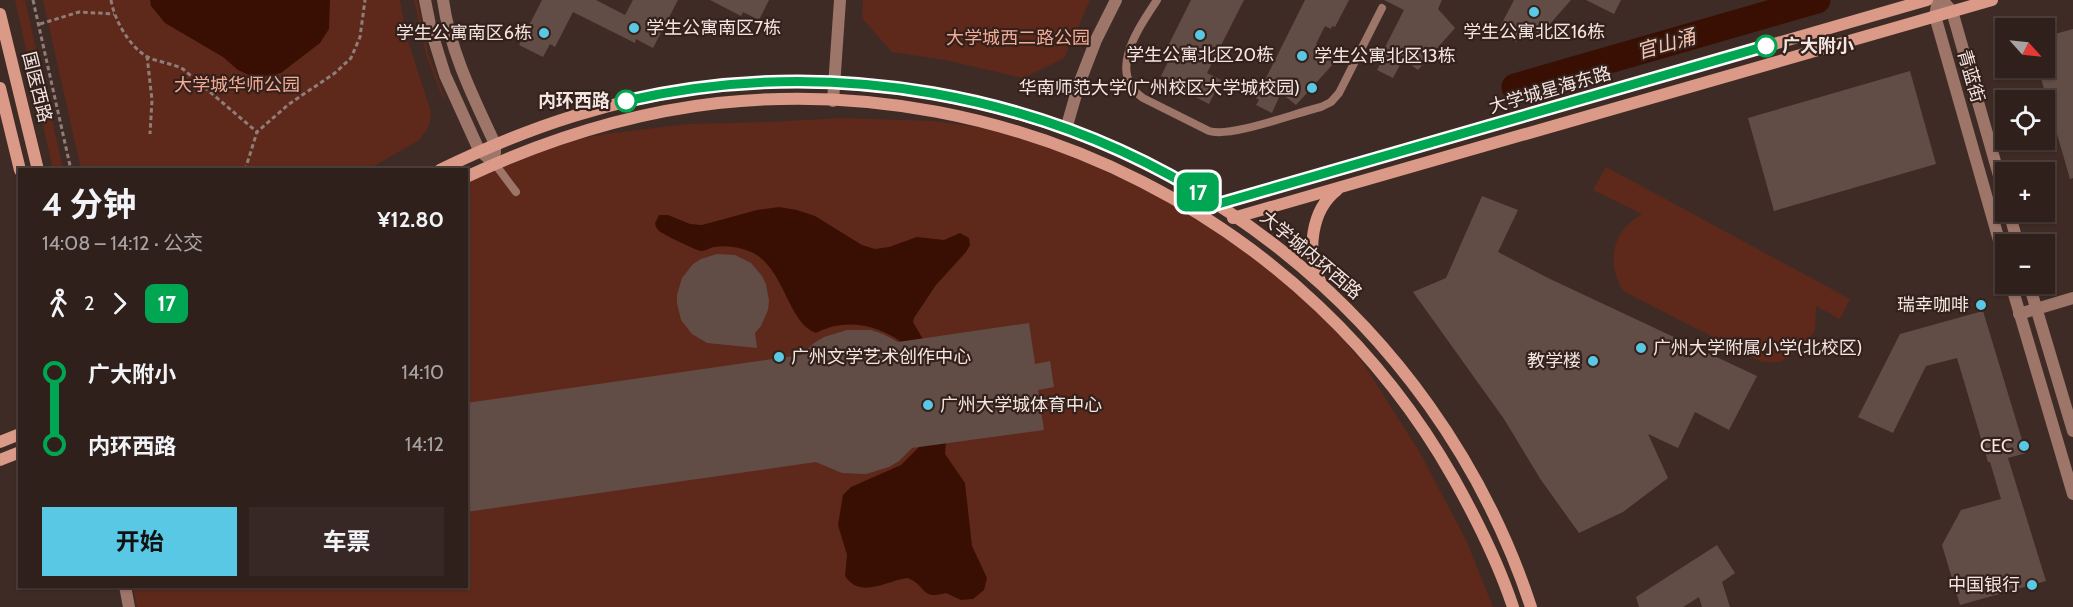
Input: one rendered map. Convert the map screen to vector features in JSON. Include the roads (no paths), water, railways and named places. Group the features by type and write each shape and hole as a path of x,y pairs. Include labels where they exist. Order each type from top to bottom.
{"main road":[{"name":"大学城星海东路","path":"1218,204 1927,0"},
{"name":"大学城星海东路","path":"1215,224 1992,0"},
{"name":"国医西路","path":"0,14 38,168"},
{"name":"大学城内环西路","path":"444,168 479,150 562,118 640,98 717,86 834,82 908,89 944,95 1013,112 1066,129 1130,155 1190,186 1237,217 1322,285 1383,346 1414,383 1450,435 1500,527 1514,557 1531,607"},
{"name":"国医西路","path":"0,88 20,168"},
{"name":"大学城内环西路","path":"468,176 567,135 643,116 718,103 794,99 833,100 940,113 1021,132 1122,171 1181,201 1215,224 1270,264 1337,323 1394,387 1435,444 1465,498 1497,564 1513,607"},
{"path":"1322,285 1315,268 1313,255 1315,228 1325,201 1339,188"},
{"path":"0,442 18,435"},
{"path":"0,460 18,453"}],"street":[{"path":"425,0 431,30 445,75 479,150 495,164"},
{"path":"443,0 447,25 461,69 495,144 495,164"},
{"path":"833,100 840,0"},
{"path":"1066,129 1079,84 1096,39 1116,0"},
{"name":"青蓝街","path":"1995,162 1952,11 1940,0 1935,16 1997,234"},
{"path":"2014,294 2073,494"},
{"path":"2032,294 2073,431"},
{"path":"2019,314 2073,298"},
{"path":"125,588 129,607"}],"lane":[{"path":"1157,0 1128,53 1126,68 1128,80 1143,98 1209,131 1218,133 1231,132 1321,107 1331,102 1339,93 1382,8"},
{"path":"495,164 516,192"}],"waterway":[{"name":"官山涌","path":"1515,87 1817,0"}],"place":[{"name":"学生公寓北区16栋","path":"1534,12"},
{"name":"学生公寓南区7栋","path":"634,28"},
{"name":"学生公寓南区6栋","path":"544,33"},
{"name":"学生公寓北区20栋","path":"1200,35"},
{"name":"广大附小","path":"1766,46"},
{"name":"学生公寓北区13栋","path":"1302,56"},
{"name":"华南师范大学(广州校区大学城校园)","path":"1312,88"},
{"name":"内环西路","path":"626,101"},
{"name":"瑞幸咖啡","path":"1981,305"},
{"name":"广州大学附属小学(北校区)","path":"1641,348"},
{"name":"广州文学艺术创作中心","path":"779,357"},
{"name":"教学楼","path":"1593,361"},
{"name":"广州大学城体育中心","path":"928,405"},
{"name":"CEC","path":"2024,446"},
{"name":"中国银行","path":"2032,585"}],"park label":[{"name":"大学城西二路公园","path":"1018,38"},
{"name":"大学城华师公园","path":"237,85"}]}
